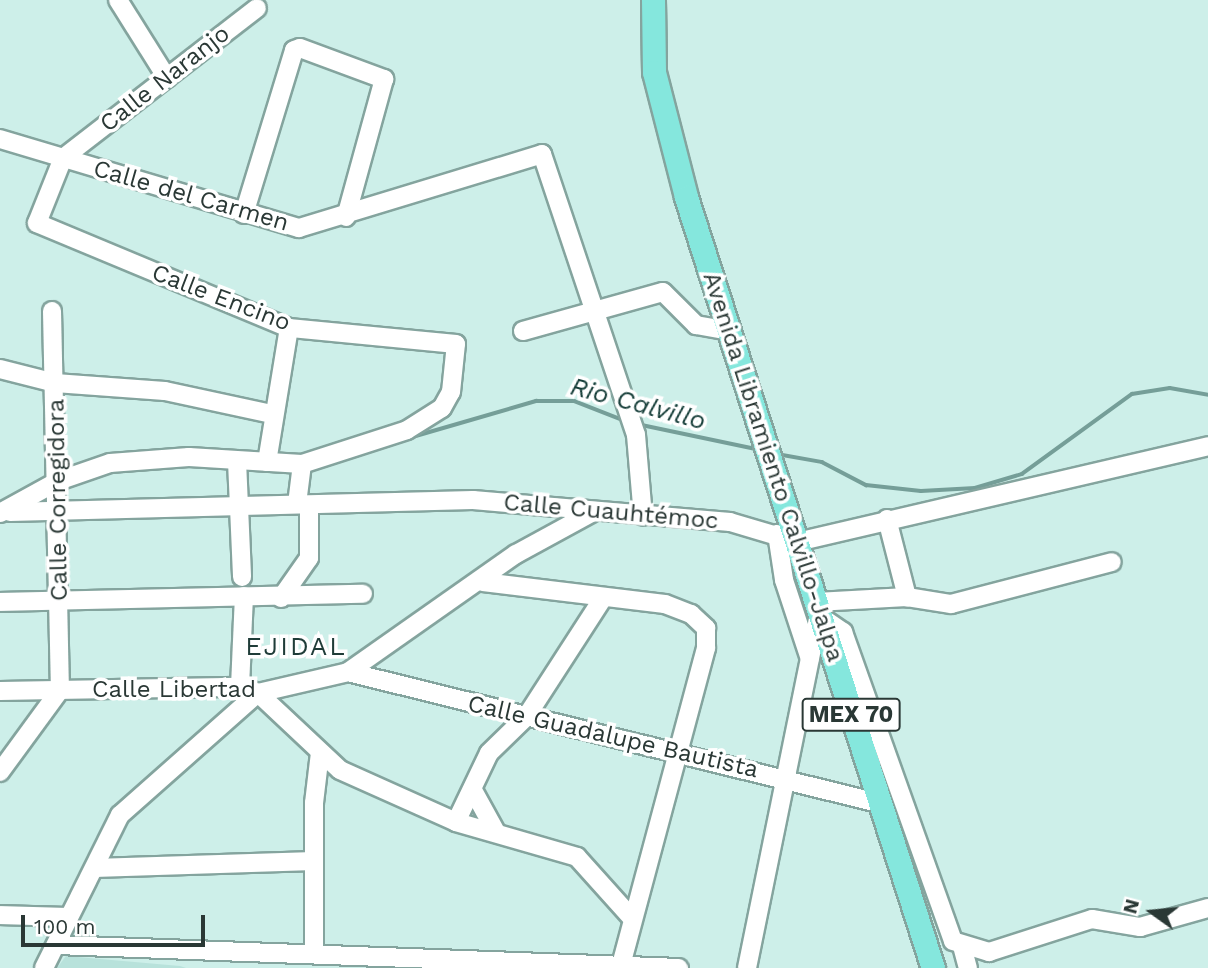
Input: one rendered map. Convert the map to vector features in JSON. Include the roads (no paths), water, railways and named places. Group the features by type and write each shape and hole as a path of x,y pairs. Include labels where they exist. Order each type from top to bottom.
{"main road":[{"name":"Avenida Libramiento Calvillo-Jalpa","path":"653,0 654,72 729,331 768,452 787,538 819,610 878,803 933,968"}],"street":[{"path":"118,0 167,78"},
{"name":"Calle Naranjo","path":"37,223 64,158 257,8"},
{"path":"244,214 294,50 300,48 384,79 346,217"},
{"name":"Calle del Carmen","path":"1,143 64,158 244,214 299,228 346,217 542,154 593,309"},
{"name":"Calle Encino","path":"37,223 289,328 456,344 451,392 432,416 302,464"},
{"path":"523,331 593,309 663,292 695,325 729,331"},
{"path":"593,309 636,435 643,516"},
{"name":"Calle Corregidora","path":"52,311 59,510 60,690"},
{"path":"267,462 271,414 289,328"},
{"path":"0,369 55,383 165,391 271,414"},
{"name":"Calle Cuauhtémoc","path":"0,513 239,504 473,500 563,504 593,512 730,522 787,538 887,519 1208,446"},
{"path":"0,513 58,481 134,460 302,464 309,558 281,598"},
{"path":"237,461 242,577"},
{"name":"Calle Libertad","path":"0,691 240,687 258,693 348,671 483,582 516,554 593,512"},
{"path":"887,519 907,597"},
{"path":"787,538 783,580 810,661"},
{"path":"819,610 907,597 951,604 1112,562"},
{"path":"483,582 601,601 665,604 691,614 706,628 706,648 674,750 630,916 621,966"},
{"path":"0,602 244,596 281,598 363,594"},
{"path":"240,687 244,596"},
{"path":"456,822 474,792 489,753 526,717 601,601"},
{"path":"747,968 789,778 819,610"},
{"path":"819,610 843,632 944,920 962,946 968,968"},
{"name":"Calle Guadalupe Bautista","path":"348,671 526,717 789,778 878,803"},
{"path":"0,772 60,690"},
{"path":"44,968 120,815 144,789 258,693 320,754 368,785 456,822 577,857 630,916"},
{"path":"314,952 313,861 320,754"},
{"path":"474,792 496,832"},
{"path":"95,868 313,861"},
{"path":"962,946 989,952 1092,919 1140,927 1208,908"},
{"path":"0,915 68,917"},
{"path":"55,945 246,960 314,952 379,962 679,968"}],"waterway":[{"name":"Rio Calvillo","path":"777,454 822,462 866,485 921,491 975,488 1022,474 1132,394 1170,388 1208,395"},
{"name":"Rio Calvillo","path":"402,440 536,401 574,401 623,420"},
{"name":"Rio Calvillo","path":"637,424 760,450"}],"district":[{"name":"EJIDAL","path":"296,647"}]}
